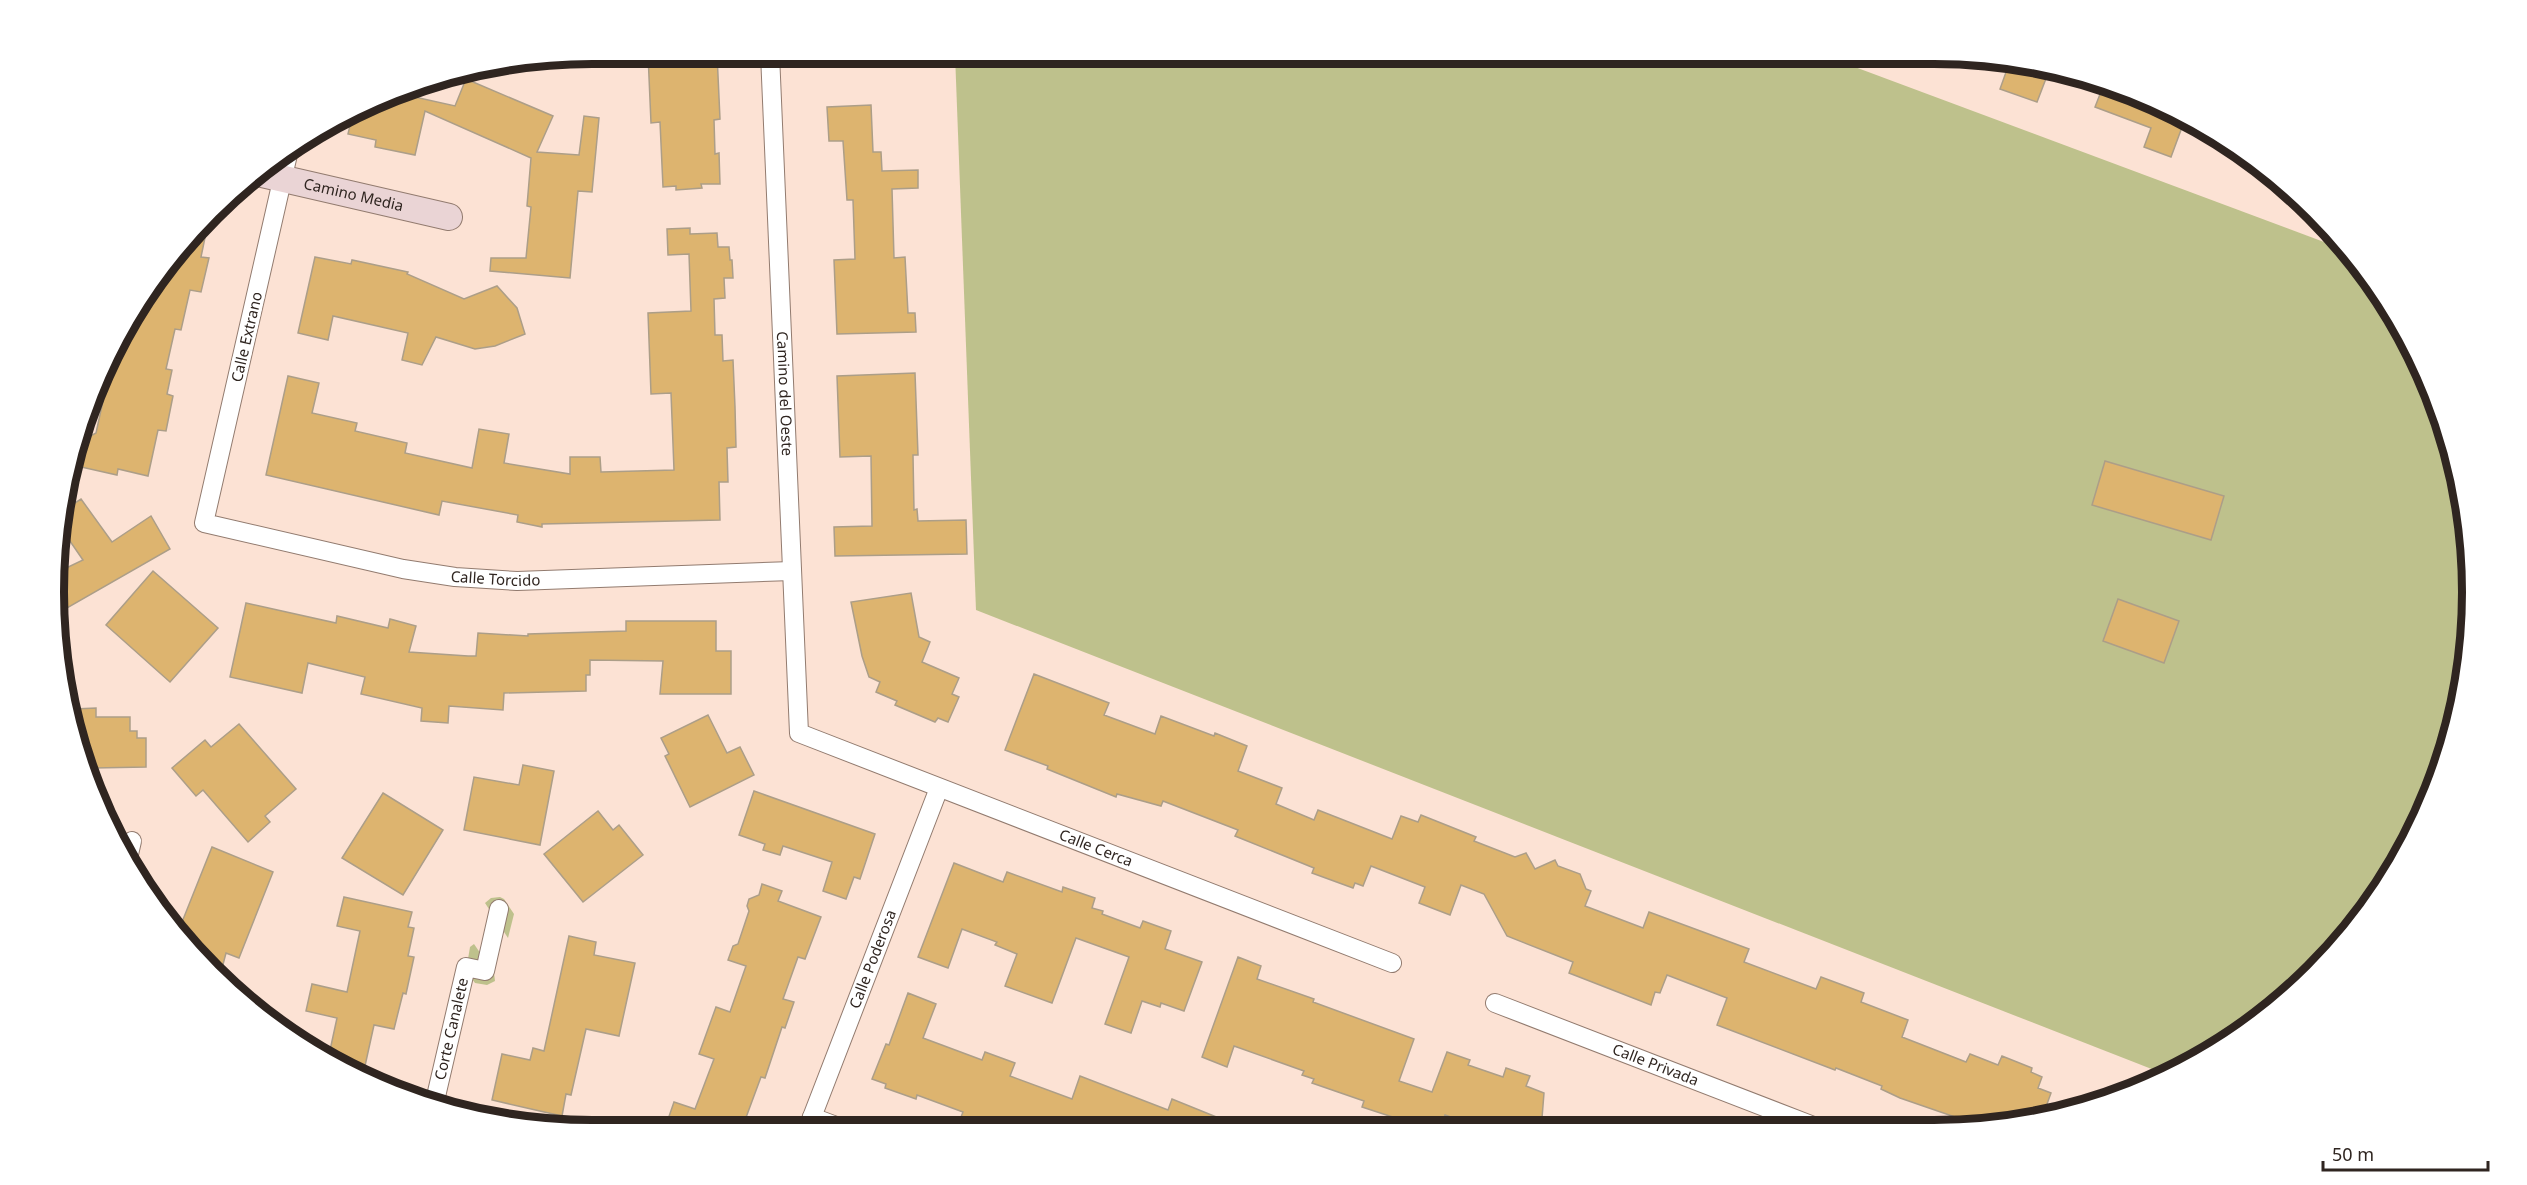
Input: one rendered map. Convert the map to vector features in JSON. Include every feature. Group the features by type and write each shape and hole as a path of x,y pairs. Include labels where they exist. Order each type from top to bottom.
{"street":[{"name":"Camino del Oeste","path":"770,64 799,734"},
{"name":"Camino Media","path":"271,176 449,217"},
{"name":"Calle Extrano","path":"204,523 271,176"},
{"name":"Calle Torcido","path":"204,523 455,578 517,581 792,571"},
{"name":"Calle Cerca","path":"799,734 1392,963"},
{"name":"Calle Poderosa","path":"810,1120 939,788"},
{"path":"131,848 132,841"},
{"name":"Corte Canalete","path":"436,1096 466,967 485,971 499,909"},
{"name":"Calle Privada","path":"1495,1003 1798,1120"}],"green space":[{"path":"955,64 1847,64 2332,245 2374,299 2408,359 2422,390 2445,456 2452,489 2458,524 2462,592 2458,661 2445,729 2422,795 2408,826 2374,886 2331,941 2283,989 2228,1032 2157,1071 976,610"},
{"path":"491,898 504,899 514,914 508,938 485,903"},
{"path":"474,944 494,973 495,981 487,985 475,983 466,971 470,947"}],"building":[{"path":"648,64 717,64 720,119 714,120 715,154 719,153 720,184 701,184 702,188 676,190 676,186 663,187 660,122 651,123"},
{"path":"2007,70 2047,77 2037,102 2000,89"},
{"path":"467,80 553,116 537,152 579,155 584,116 599,118 592,192 578,191 570,278 490,271 491,258 526,258 531,207 527,206 531,158 425,111 415,155 375,147 376,140 348,134 351,123 413,97 455,106"},
{"path":"2101,92 2137,105 2182,126 2171,157 2144,147 2151,128 2095,107"},
{"path":"871,105 873,152 881,152 882,171 918,170 918,188 892,189 894,258 905,257 908,313 915,313 916,332 837,334 834,260 855,259 853,200 847,200 843,141 829,141 827,107"},
{"path":"690,228 690,234 717,233 718,247 729,247 730,260 732,260 733,278 724,278 725,298 714,299 715,335 722,335 723,361 733,360 735,407 736,447 727,448 728,482 719,482 720,520 542,524 542,527 517,522 518,515 442,501 439,515 266,475 288,376 319,383 312,413 357,423 355,431 407,443 405,453 472,468 479,429 509,434 504,463 570,474 570,457 600,457 601,472 674,470 671,393 651,394 648,313 691,311 689,254 668,255 667,229"},
{"path":"206,233 201,257 209,258 201,292 190,290 181,330 175,329 166,369 172,370 167,394 173,396 166,431 158,430 148,476 118,469 117,475 81,467 88,437 96,433 103,401 101,401 105,390 135,328 153,299"},
{"path":"315,257 351,264 352,260 408,272 407,274 464,299 497,286 517,308 525,334 495,346 475,349 436,337 422,365 402,360 408,333 333,316 328,340 298,333"},
{"path":"915,373 918,455 913,455 914,510 917,509 918,521 966,520 967,554 835,556 834,527 872,526 871,456 840,457 837,376"},
{"path":"2105,461 2224,496 2211,540 2092,505"},
{"path":"81,499 112,542 151,516 170,549 65,609 65,568 83,560 68,538 72,505"},
{"path":"153,571 218,628 170,682 106,625"},
{"path":"911,593 919,637 930,642 922,662 959,678 952,694 959,697 948,722 938,718 935,722 895,705 897,701 876,692 880,682 869,677 862,656 851,602"},
{"path":"2118,599 2179,621 2164,663 2103,641"},
{"path":"246,603 336,623 337,616 388,628 390,619 416,626 409,652 468,656 476,656 478,633 528,636 528,634 626,631 626,621 716,621 716,651 731,651 731,694 660,694 663,661 590,660 590,675 586,675 586,691 504,693 503,710 449,706 448,723 421,721 422,708 361,694 365,677 308,663 302,693 230,677"},
{"path":"1034,674 1109,703 1104,715 1155,734 1161,716 1214,736 1215,733 1247,746 1238,771 1282,788 1276,804 1314,820 1318,810 1392,839 1401,816 1418,822 1421,815 1476,837 1474,841 1515,857 1526,853 1535,869 1555,860 1558,866 1580,874 1586,889 1591,891 1585,906 1643,928 1649,912 1749,949 1744,962 1816,989 1821,977 1864,993 1861,1002 1908,1020 1902,1037 1966,1062 1970,1054 1998,1065 2002,1056 2032,1068 2031,1072 2042,1077 2038,1088 2051,1093 2047,1104 2054,1107 2003,1116 1961,1119 1900,1098 1881,1089 1882,1086 1836,1068 1835,1070 1717,1025 1727,998 1667,975 1660,993 1655,992 1651,1005 1569,973 1573,962 1507,936 1484,894 1461,885 1450,915 1419,903 1425,887 1371,866 1363,886 1355,883 1353,888 1312,873 1314,868 1235,836 1238,830 1163,801 1161,806 1117,794 1116,797 1047,769 1048,766 1005,750"},
{"path":"96,708 96,717 130,717 130,731 137,731 137,738 146,738 146,767 95,768 78,709"},
{"path":"708,715 727,753 740,747 754,775 690,807 665,756 669,754 661,738"},
{"path":"239,724 296,789 265,816 270,822 248,842 203,790 196,796 172,768 205,740 211,747"},
{"path":"523,765 554,771 540,845 464,830 474,777 519,785"},
{"path":"754,791 875,834 860,879 854,877 846,899 823,891 832,862 783,846 780,855 763,850 765,844 739,835"},
{"path":"383,793 443,830 403,895 342,858"},
{"path":"598,811 613,830 619,825 643,855 583,902 544,854"},
{"path":"212,847 273,872 239,958 226,953 222,969 182,923"},
{"path":"954,863 1003,882 1007,872 1062,892 1063,887 1095,898 1092,908 1103,911 1102,914 1140,928 1143,921 1171,931 1165,949 1202,962 1184,1011 1161,1003 1160,1007 1142,1001 1131,1033 1105,1024 1129,957 1076,938 1052,1003 1005,986 1017,954 995,945 997,942 962,929 948,968 918,957"},
{"path":"762,884 782,891 778,901 821,917 805,959 798,957 783,999 794,1002 785,1028 782,1027 765,1078 761,1077 745,1120 668,1120 674,1102 695,1109 714,1059 699,1054 716,1007 730,1012 746,966 728,960 733,946 738,944 749,911 747,906 749,899 759,895"},
{"path":"344,897 412,912 408,927 414,928 408,956 414,957 406,994 403,993 394,1029 374,1025 364,1068 330,1051 337,1018 306,1011 312,984 347,992 360,931 337,926"},
{"path":"569,936 596,942 594,955 635,963 619,1036 586,1029 571,1095 566,1094 562,1116 492,1100 502,1054 530,1060 533,1048 544,1051"},
{"path":"1238,957 1261,966 1257,979 1414,1039 1399,1081 1432,1092 1447,1052 1470,1060 1468,1065 1503,1077 1506,1068 1530,1076 1526,1086 1544,1093 1542,1118 1541,1120 1460,1120 1445,1115 1443,1120 1402,1120 1362,1107 1364,1101 1312,1083 1314,1079 1302,1075 1304,1071 1234,1046 1227,1067 1202,1057"},
{"path":"908,993 936,1004 923,1038 982,1060 985,1052 1015,1063 1010,1076 1072,1099 1080,1076 1168,1110 1172,1099 1224,1120 969,1120 961,1117 963,1112 917,1095 916,1099 885,1088 886,1084 872,1079 886,1044 889,1045"}]}
